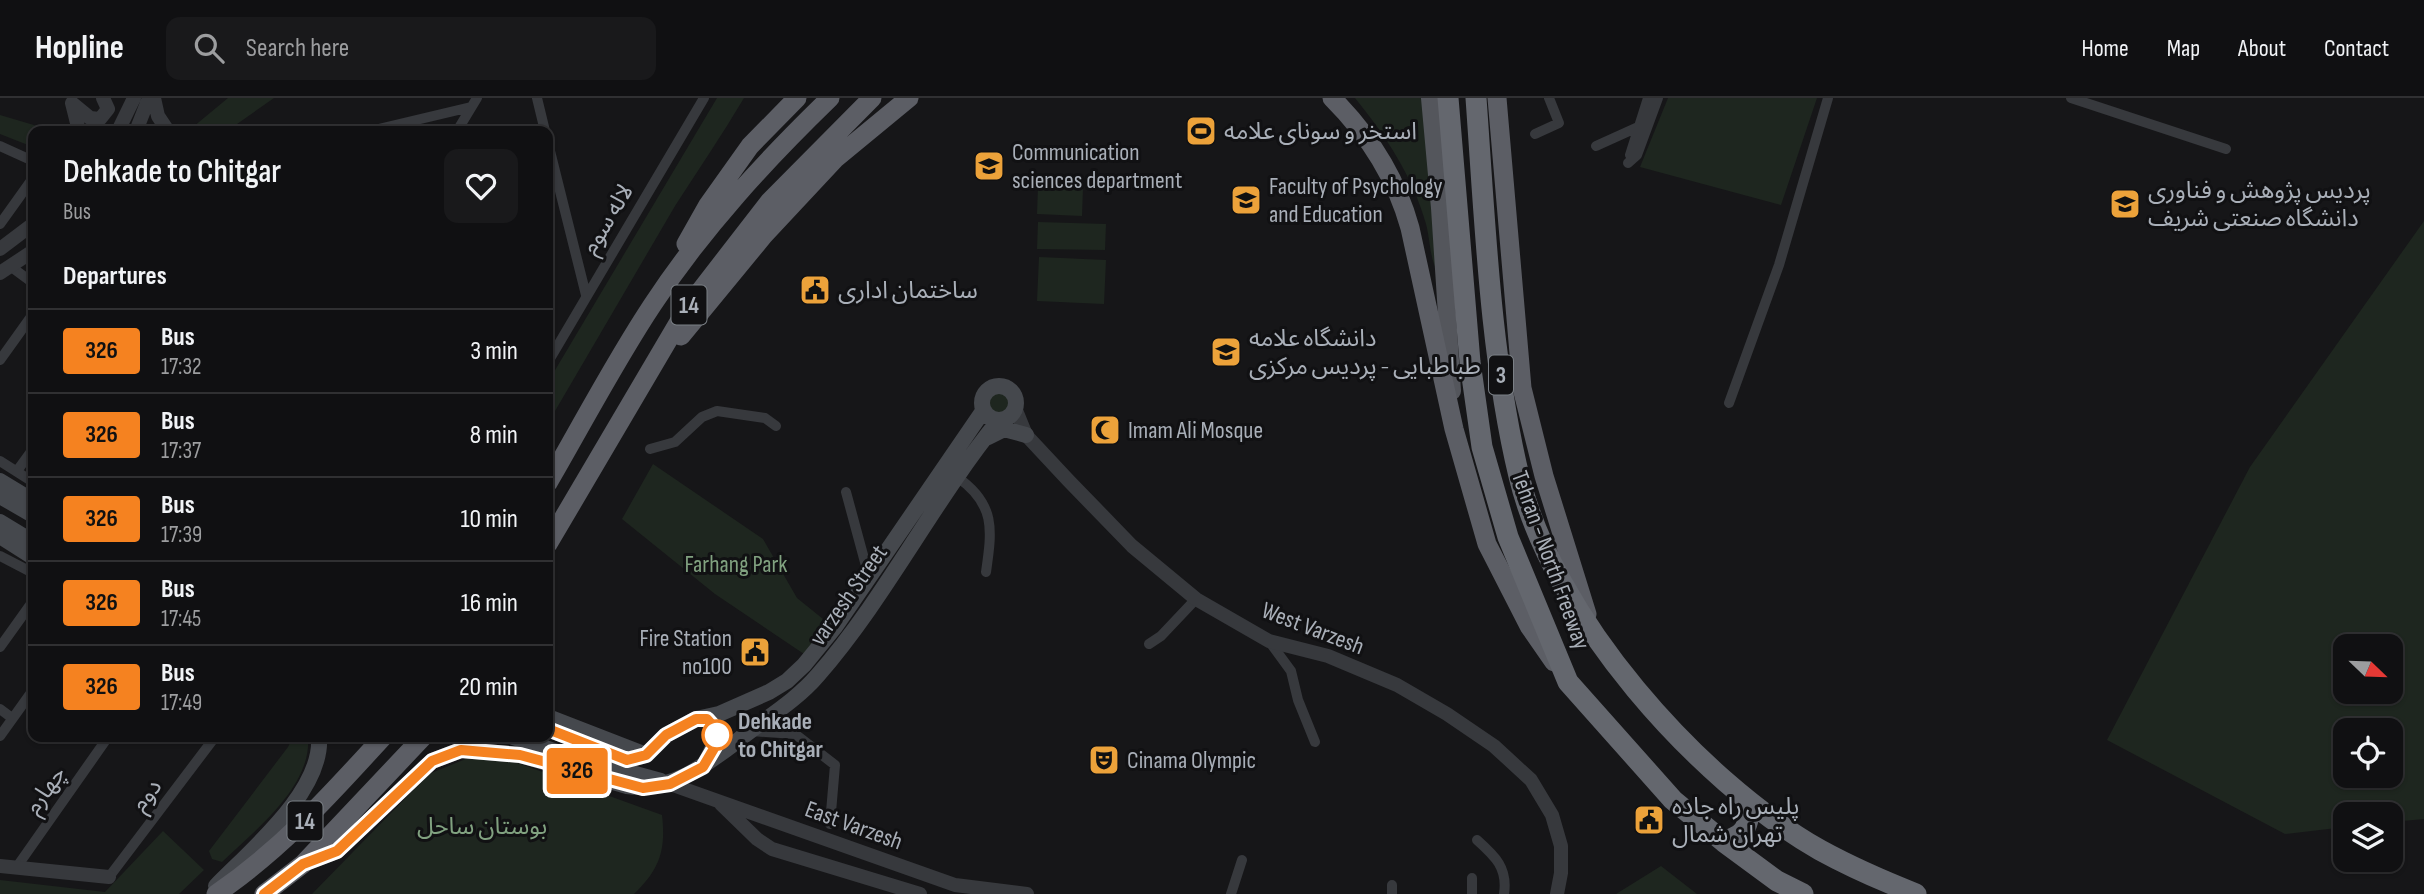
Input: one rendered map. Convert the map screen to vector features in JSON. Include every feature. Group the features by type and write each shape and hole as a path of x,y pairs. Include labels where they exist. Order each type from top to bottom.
{"highway":[{"path":"653,304 708,205 750,146 797,98"},
{"name":"14","path":"553,474 653,304 722,212 777,149 830,98"},
{"name":"14","path":"553,536 687,308 769,202 872,98"},
{"path":"643,383 782,216 835,159 908,98"},
{"path":"1332,98 1364,134 1383,162 1402,200 1454,429 1487,544 1529,626 1568,682"},
{"name":"Tehran - North Freeway","path":"1448,98 1470,362 1482,447 1508,537 1568,682 1673,800 1777,881 1803,894"},
{"name":"Tehran - North Freeway","path":"1476,98 1499,364 1519,476 1538,537 1593,635 1630,682 1688,747 1752,804 1819,849 1869,875 1916,894"},
{"path":"1497,98 1522,388 1544,476 1593,635"},
{"name":"14","path":"216,894 254,868 311,816 378,742"},
{"name":"14","path":"264,894 303,864 418,742"},
{"path":"1724,842 1743,834 1748,826 1752,804"}],"main road":[{"path":"1430,98 1454,429"},
{"path":"1003,386 1012,392 1015,408 1009,417 999,421 990,418 983,411 982,400 987,390 1003,386"},
{"name":"varzesh Street","path":"646,755 666,735 696,719 719,715 769,692 787,681 804,665 835,626 983,411"},
{"name":"varzesh Street","path":"670,784 703,767 778,711 824,668 849,637 957,477 999,421"},
{"path":"983,440 1004,429 1026,435"},
{"path":"0,481 28,498"},
{"path":"0,496 28,512"},
{"path":"0,522 28,539"},
{"path":"0,536 28,554"},
{"path":"741,704 734,713 735,721 753,729"},
{"path":"553,719 646,755"},
{"path":"696,719 707,719 716,729 716,745 703,767"},
{"path":"553,732 627,760 646,755"},
{"path":"209,894 298,798 313,772 320,742"},
{"path":"528,742 670,784"},
{"path":"303,864 337,851 432,761 461,750 520,755 627,786 643,788 670,784"}],"street":[{"path":"72,101 90,118 100,120 108,109 103,98"},
{"path":"120,126 134,98"},
{"path":"138,126 152,98"},
{"path":"152,98 165,126"},
{"path":"537,98 544,126"},
{"name":"لاله سوم","path":"553,353 704,98"},
{"path":"1535,134 1559,123 1549,98"},
{"path":"1648,98 1628,163 1636,155 1658,98"},
{"path":"1729,403 1779,265 1828,98"},
{"path":"2071,98 2226,149"},
{"path":"72,101 78,126"},
{"path":"389,126 474,103"},
{"path":"460,126 474,103"},
{"path":"1596,146 1638,127"},
{"path":"0,146 28,159"},
{"path":"553,163 586,295"},
{"path":"0,224 28,185"},
{"path":"3,245 28,228"},
{"path":"5,270 28,254"},
{"path":"5,270 28,281"},
{"path":"0,360 28,321"},
{"name":"West Varzesh","path":"1015,408 1026,435 1132,546 1196,599 1269,641 1328,656 1397,685 1494,746 1531,780 1552,815 1561,846 1561,873 1557,894"},
{"path":"650,449 675,442 702,416 717,411 765,418 776,426"},
{"path":"17,471 28,456"},
{"path":"0,461 28,479"},
{"path":"957,477 971,487 988,512 990,538 986,572"},
{"path":"846,492 869,577"},
{"path":"0,556 28,570"},
{"path":"1149,644 1161,636 1196,599"},
{"path":"0,647 28,608"},
{"path":"1269,641 1291,671 1298,701 1315,742"},
{"path":"0,736 28,697"},
{"path":"0,709 12,719"},
{"path":"753,729 795,734 835,765 830,824"},
{"name":"چهارم","path":"16,868 104,742"},
{"name":"دوم","path":"109,877 211,742"},
{"name":"East Varzesh","path":"670,784 955,885 1027,894"},
{"path":"718,801 757,839 772,849 920,894"},
{"path":"1477,840 1496,856 1502,865 1506,883 1504,894"},
{"path":"1231,894 1242,860"},
{"path":"0,866 109,877"},
{"path":"1472,878 1472,894"}],"green space":[{"path":"228,98 274,98 234,126 194,126"},
{"path":"717,98 744,98 675,206 553,414 553,374"},
{"path":"1355,98 1423,98 1437,270 1420,207 1406,173 1388,142"},
{"path":"1668,98 1817,98 1781,205 1640,167"},
{"path":"0,115 37,126 28,126 28,145 0,134"},
{"path":"1038,187 1083,188 1082,216 1037,214"},
{"path":"2424,221 2424,819 2403,821 2403,802 2333,802 2333,828 2285,834 2107,740 2250,467"},
{"path":"1038,222 1106,224 1105,250 1037,249"},
{"path":"1039,257 1106,260 1104,304 1037,301"},
{"path":"999,388 1005,389 1013,397 1013,409 1005,417 999,418 993,417 985,409 984,403 985,397 993,389"},
{"name":"Farhang Park","path":"653,464 763,539 797,598 828,623 804,654 715,594 622,519"},
{"path":"290,742 308,742 301,773 291,790 264,822 222,862 212,859 209,851"},
{"name":"بوستان ساحل","path":"473,756 515,762 662,815 662,849 650,876 634,894 312,894 429,774"},
{"path":"163,831 204,870 179,894 0,894 0,880 105,892"},
{"path":"1661,866 1697,894 1616,894"}],"bus line":[{"name":"326","path":"264,894 303,864 337,851 432,761 461,750 520,755 627,786 643,788 670,784 703,767 716,745 717,736 712,723 707,719 696,719 666,735 646,755 627,760 553,731"}],"place":[{"name":"استخر و سونای علامه","path":"1201,131"},
{"name":"Communication sciences department","path":"989,166"},
{"name":"Faculty of Psychology and Education","path":"1246,200"},
{"name":"پردیس پژوهش و فناوری دانشگاه صنعتی شریف","path":"2125,204"},
{"name":"ساختمان اداری","path":"815,290"},
{"name":"دانشگاه علامه طباطبایی - پردیس مرکزی","path":"1226,352"},
{"name":"Imam Ali Mosque","path":"1105,430"},
{"name":"Fire Station no100","path":"755,652"},
{"name":"Dehkade to Chitgar","path":"717,735"},
{"name":"Cinama Olympic","path":"1104,760"},
{"name":"پلیس راه جاده تهران شمال","path":"1649,820"}]}
